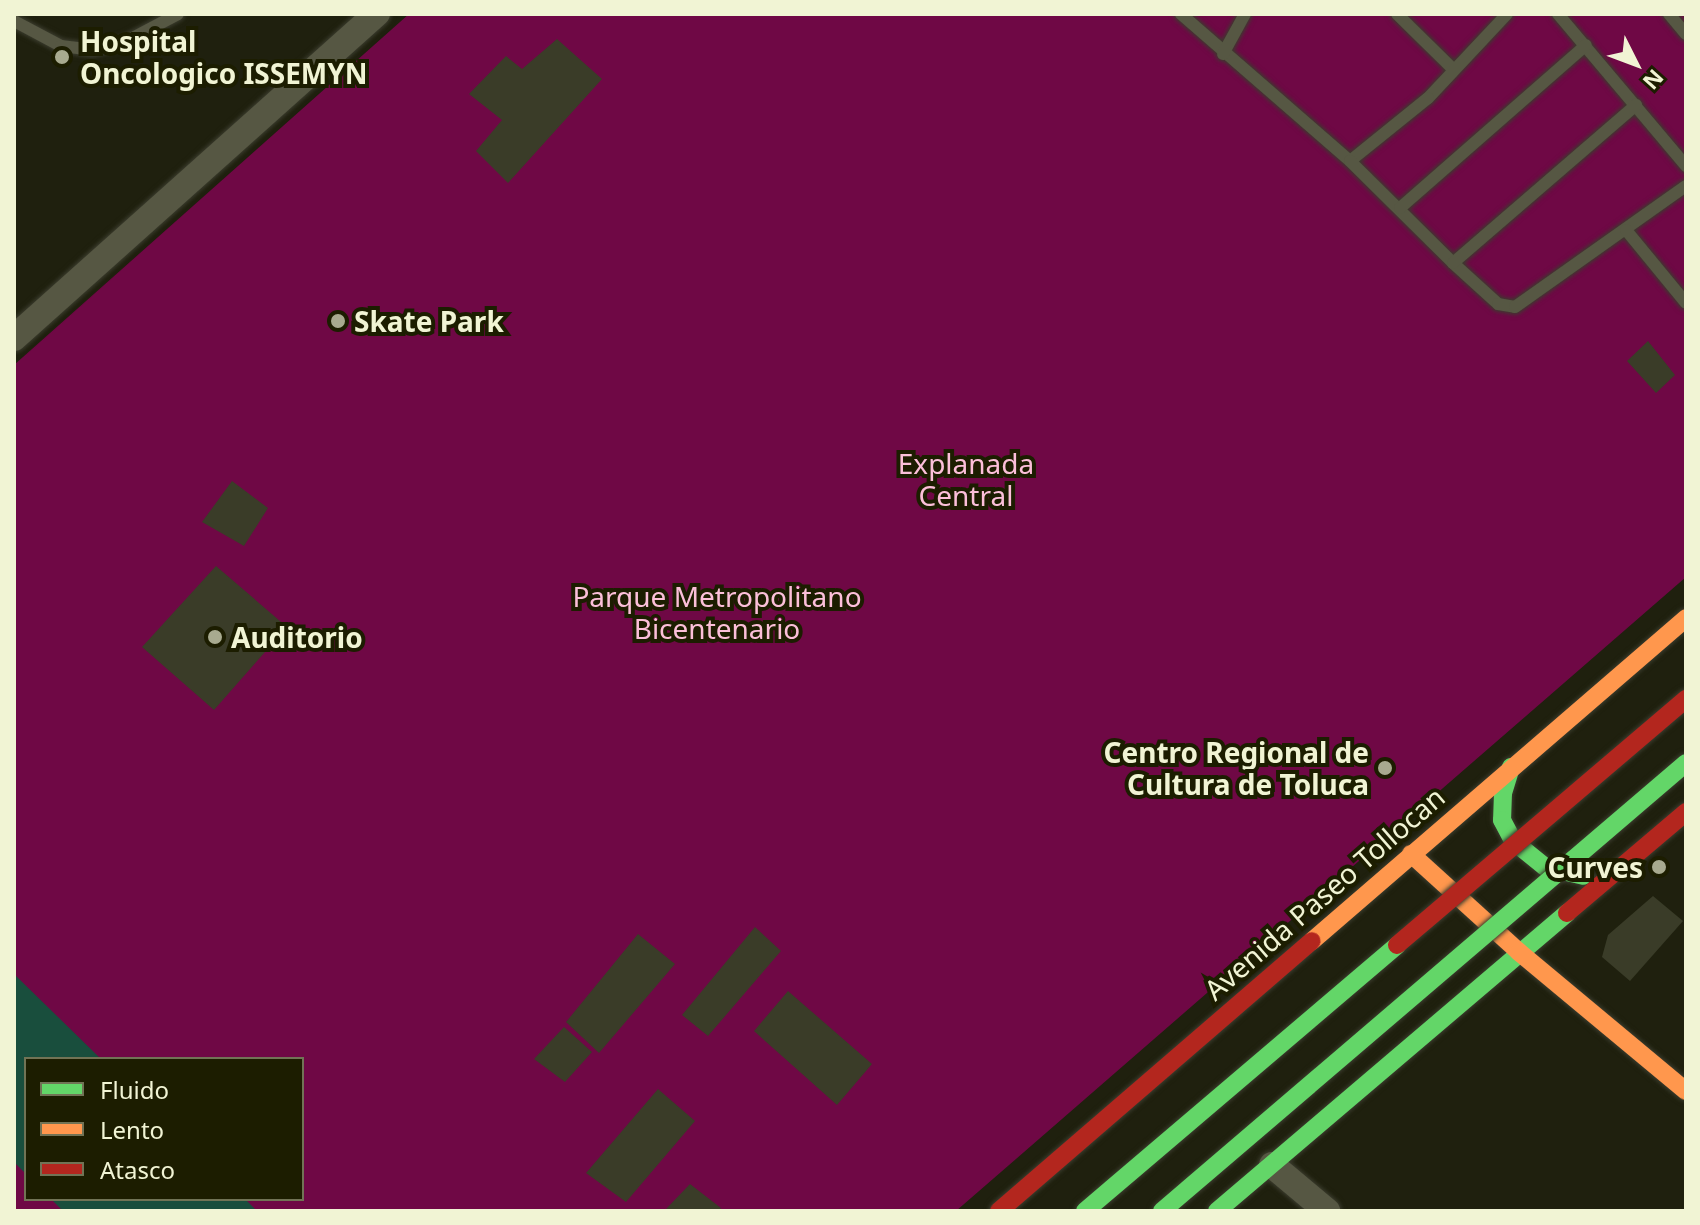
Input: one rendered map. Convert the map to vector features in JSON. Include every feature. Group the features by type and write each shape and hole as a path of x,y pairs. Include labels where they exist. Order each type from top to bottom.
{"main road":[{"name":"Avenida Paseo Tollocan","path":"999,1211 1686,618"},
{"path":"1085,1211 1686,699"},
{"path":"1162,1211 1686,763"},
{"path":"1511,767 1503,793 1502,820 1513,841 1545,867 1607,880"},
{"path":"1217,1211 1686,812"},
{"path":"1411,854 1519,952 1686,1091"}],"street":[{"path":"14,338 377,14"},
{"path":"1272,1165 1327,1211"}],"lane":[{"path":"14,21 61,46 92,50 123,43 178,14"},
{"path":"1181,14 1223,54 1350,161 1498,304 1515,307 1686,186"},
{"path":"1223,54 1245,14"},
{"path":"1397,14 1452,68"},
{"path":"1350,161 1428,98 1452,68 1507,14"},
{"path":"1558,14 1686,166"},
{"path":"1669,14 1686,34"},
{"path":"1400,208 1586,45"},
{"path":"1453,263 1636,105"},
{"path":"1626,230 1686,303"}],"green space":[{"name":"Parque Metropolitano Bicentenario","path":"409,14 1686,14 1686,577 956,1211 14,1211 14,365"}],"shaded area":[{"path":"14,974 99,1057 24,1057 24,1172 14,1162"},
{"path":"53,1201 247,1201 257,1211 63,1211"}],"building":[{"path":"557,39 602,79 508,183 476,151 502,120 469,94 506,56 522,69"},
{"path":"1648,341 1675,375 1656,393 1627,361"},
{"path":"232,481 268,508 244,546 202,522"},
{"name":"Auditorio","path":"216,566 287,627 214,710 142,647"},
{"path":"1653,896 1683,921 1630,981 1602,957 1608,935"},
{"path":"755,927 781,951 708,1036 682,1015"},
{"path":"638,934 675,964 599,1053 566,1022"},
{"path":"788,991 872,1064 837,1105 754,1031"},
{"path":"564,1027 592,1052 565,1082 534,1059"},
{"path":"658,1089 695,1121 626,1202 586,1173"},
{"path":"690,1184 721,1208 719,1211 664,1211"}],"traffic: fast":[{"path":"1162,1211 1686,763"},
{"path":"1511,767 1503,793 1502,820 1513,841 1545,867 1583,876"},
{"path":"1217,1211 1567,913"},
{"path":"1085,1211 1397,945"}],"traffic: slow":[{"path":"1312,941 1686,618"},
{"path":"1411,854 1519,952 1686,1091"}],"traffic: jam":[{"path":"1397,945 1686,699"},
{"path":"1567,913 1686,812"},
{"path":"999,1211 1312,941"}],"place":[{"name":"Hospital Oncologico ISSEMYN","path":"62,57"},
{"name":"Skate Park","path":"338,321"},
{"name":"Auditorio","path":"215,637"},
{"name":"Centro Regional de Cultura de Toluca","path":"1385,768"},
{"name":"Curves","path":"1659,867"}],"park label":[{"name":"Explanada Central","path":"966,479"}]}
